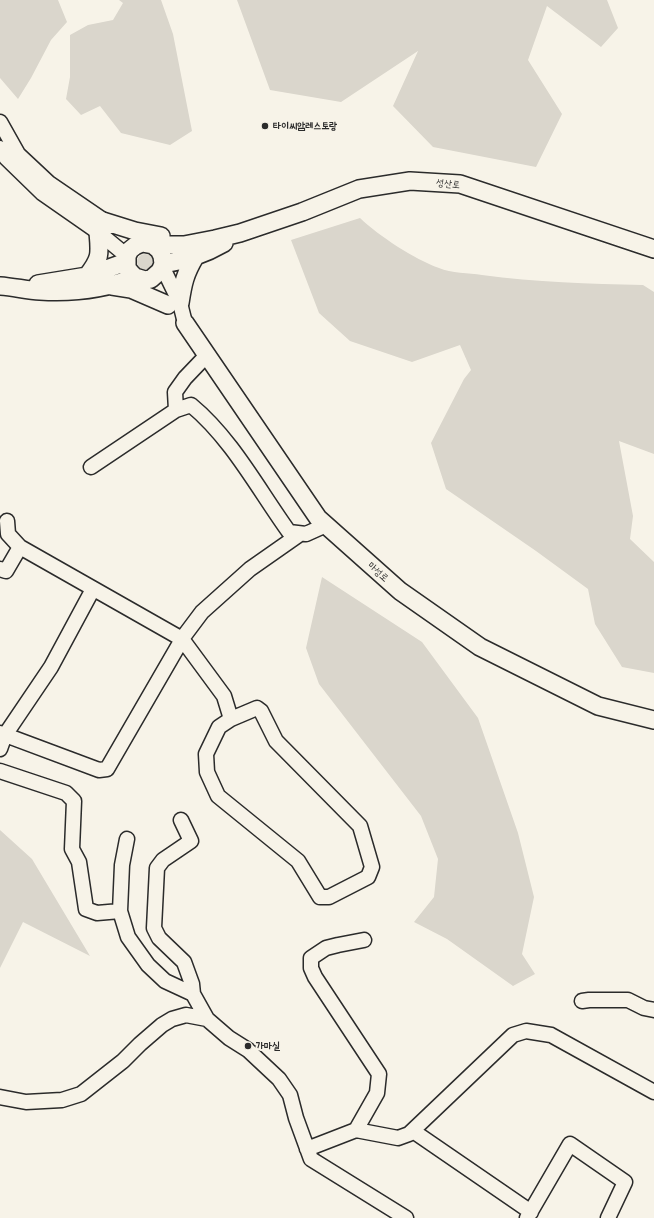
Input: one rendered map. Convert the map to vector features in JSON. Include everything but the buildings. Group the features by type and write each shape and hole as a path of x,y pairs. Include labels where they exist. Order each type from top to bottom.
{"main road":[{"name":"성산로","path":"240,233 302,212 359,189 410,181 460,184 654,249"},
{"path":"87,276 96,264 99,257 100,226 156,236 215,239"},
{"path":"140,278 131,273 127,268 127,259 130,250 136,246 147,244 184,245 240,233"},
{"path":"163,265 195,257 210,251 240,233"},
{"path":"0,286 40,291 64,292 110,286 140,278 156,276 163,265 162,256 159,250 147,244"},
{"path":"110,286 131,289 174,304 187,271 195,257"},
{"path":"17,288 87,276 127,259"},
{"name":"마성로","path":"185,323 318,518 400,591 480,648 598,706 654,720"}],"street":[{"path":"0,122 18,154 100,226 127,259"},
{"path":"0,148 6,158 42,193 100,226 147,244"},
{"path":"163,265 174,304 185,323"},
{"path":"140,278 174,304"},
{"path":"176,410 175,392 184,378 207,355"},
{"path":"91,467 176,410 190,405 202,414 226,440 289,532 306,534 326,525"},
{"path":"7,521 8,534 20,547 182,639 224,696 231,719"},
{"path":"3,734 99,770 107,769 182,639 202,612 250,569 300,534"},
{"path":"2,573 20,547"},
{"path":"0,749 3,734 51,667 93,589"},
{"path":"257,708 261,711 276,742 360,826 372,867 368,876 329,897 320,897 298,861 218,796 207,772 206,754 219,727 231,719 257,708"},
{"path":"0,771 66,793 74,801 72,849 79,862 86,908 96,913 120,911"},
{"path":"181,820 191,841 163,860 157,868 154,928 159,938 184,962 192,984 192,994 207,1019 229,1038 248,1050 279,1079 290,1095 296,1118 311,1159 406,1218"},
{"path":"127,839 122,865 120,911 128,937 148,965 166,981 192,994"},
{"path":"356,1130 377,1093 379,1074 315,977 311,968 311,958 326,948 364,940"},
{"path":"582,1001 628,1000 644,1008 654,1010"},
{"path":"0,1097 26,1102 62,1100 81,1094 123,1061 162,1025 172,1019 186,1015 207,1019"},
{"path":"308,1149 356,1130 398,1138 409,1134 513,1035 526,1031 551,1035 654,1092"},
{"path":"413,1130 529,1215 570,1144 625,1182 608,1218"}],"shaded area":[{"path":"0,0 58,0 67,22 51,40 18,99 0,78"},
{"path":"119,0 161,0 173,34 192,131 170,145 121,133 100,106 81,115 66,99 70,77 70,35 88,25 113,20 123,3"},
{"path":"237,0 607,0 618,28 601,47 547,6 528,60 562,114 536,167 433,147 393,106 418,51 341,102 270,90"},
{"path":"360,218 397,246 419,259 444,270 542,281 643,285 654,292 654,454 619,441 633,516 630,539 654,562 654,673 622,667 595,624 588,589 446,489 431,443 464,379 471,370 460,345 412,362 350,341 319,313 291,240"},
{"path":"145,254 151,256 153,262 151,268 145,270 139,268 137,262 139,256"},
{"path":"322,577 422,642 478,718 518,833 534,897 522,954 535,974 513,986 447,939 414,922 434,897 438,859 421,816 319,684 306,648"},
{"path":"0,830 32,859 90,956 23,922 0,968"}],"place":[{"name":"타이씨암레스토랑","path":"265,126"},
{"name":"가마실","path":"248,1046"}]}
